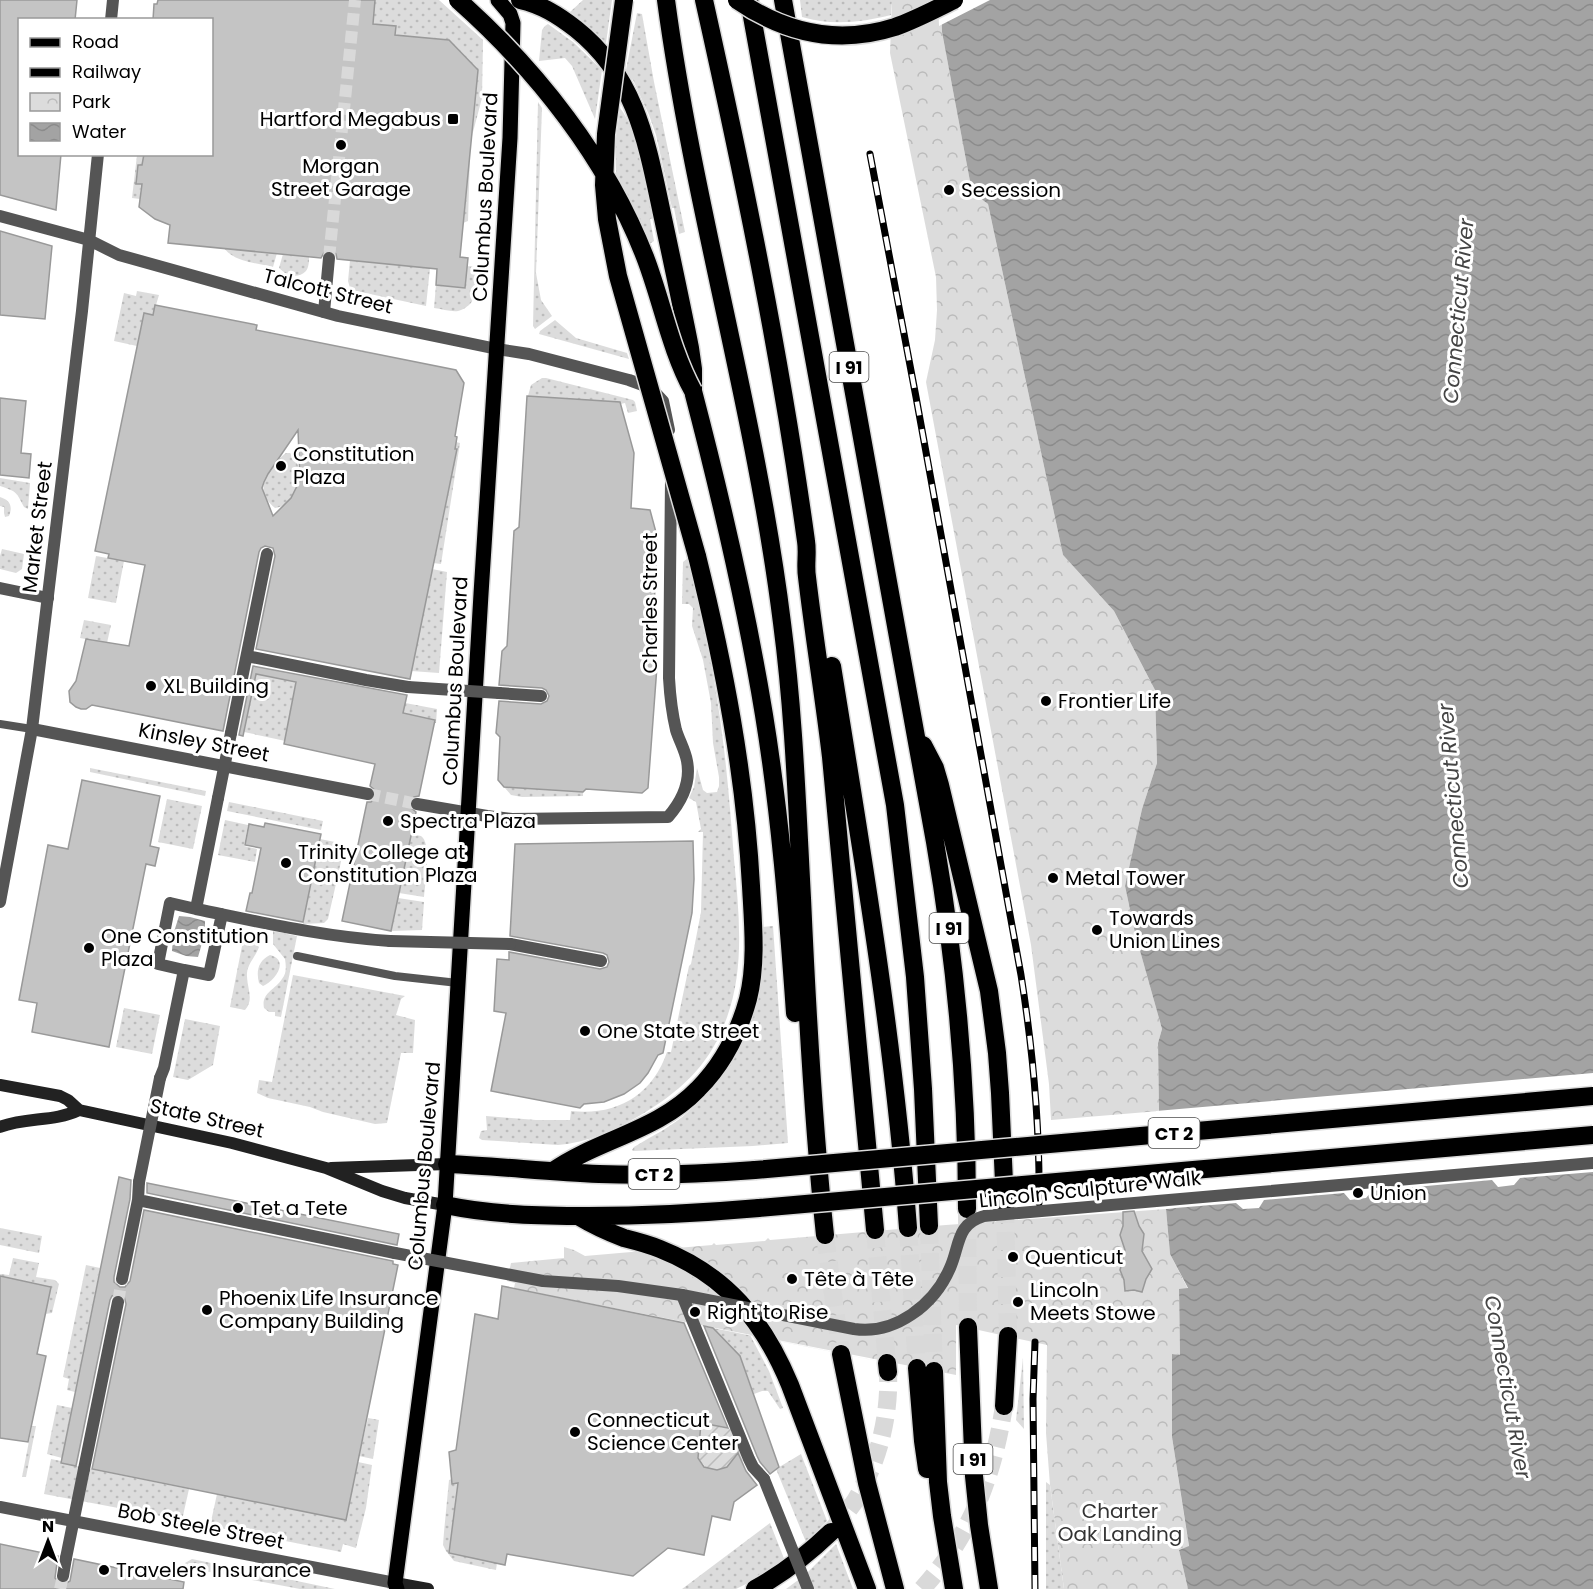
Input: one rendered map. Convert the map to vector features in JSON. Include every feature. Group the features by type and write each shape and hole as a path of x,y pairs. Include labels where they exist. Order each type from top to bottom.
{"highway":[{"path":"459,0 540,85 568,120 603,173 645,256 678,360 693,391"},
{"path":"520,0 541,6 561,18 592,43 613,68 626,90 652,166 690,348 693,391 741,591 764,716 781,849 796,1028 812,1088"},
{"path":"553,1171 583,1153 648,1125 689,1098 709,1077 729,1046 748,998 753,966 750,873 738,754 728,693 697,556 618,276 607,219 604,168 606,134 624,0"},
{"path":"666,0 686,129 755,460 782,621 795,747 812,1088 825,1236"},
{"path":"704,0 733,127 759,259 807,544 806,574 831,757 875,1230"},
{"path":"737,0 779,24 804,32 830,35 862,34 894,27 954,0"},
{"path":"749,0 895,805 915,977 929,1226"},
{"name":"I 91","path":"783,0 942,885 953,965 965,1124 967,1209"},
{"path":"807,544 817,573 873,917 891,1046 908,1228"},
{"path":"915,733 928,754 940,785 989,992 999,1083 1005,1206"},
{"name":"CT 2","path":"447,1164 599,1174 755,1170 1593,1096"},
{"name":"CT 2","path":"446,1206 501,1214 674,1215 1593,1135"},
{"path":"578,1216 609,1232 657,1247 698,1267 728,1290 754,1318 784,1368 867,1589"},
{"name":"I 91","path":"968,1328 974,1476 989,1589"},
{"path":"1004,1406 1008,1336"},
{"path":"842,1354 867,1483 895,1589"},
{"path":"925,1370 946,1543 954,1589"},
{"path":"755,1589 798,1561 831,1532"}],"main road":[{"name":"Columbus Boulevard","path":"394,1587 446,1206 510,138 514,28 510,14 498,0"},
{"name":"State Street","path":"0,1085 62,1097 79,1110 232,1143 326,1168 394,1195 446,1206"},
{"name":"State Street","path":"0,1127 23,1121 60,1117 79,1110"},
{"name":"State Street","path":"326,1168 447,1164"},
{"path":"394,1587 428,1589"}],"street":[{"path":"111,18 113,0"},
{"name":"Market Street","path":"0,902 32,729 98,156"},
{"name":"Talcott Street","path":"0,216 89,240 118,255 324,312 529,354 641,383 651,388"},
{"path":"324,312 329,258"},
{"name":"Charles Street","path":"469,813 512,819 668,817 683,796 687,782 687,760 672,711 669,678 671,441 663,401 651,388"},
{"path":"196,909 267,554"},
{"path":"0,588 48,598"},
{"path":"247,656 408,687 541,696"},
{"name":"Kinsley Street","path":"32,729 368,794"},
{"path":"417,804 469,813"},
{"path":"222,914 209,975 158,964 170,903 335,935 390,940 510,944 601,961"},
{"path":"122,1279 138,1200 139,1182 184,970"},
{"name":"Lincoln Sculpture Walk","path":"138,1200 543,1281 618,1286 682,1294 854,1329 874,1329 887,1327 902,1320 924,1304 938,1288 949,1270 965,1228 984,1216 1593,1163"},
{"path":"682,1294 749,1459 764,1479 808,1589"},
{"path":"63,1576 118,1302"},
{"name":"Bob Steele Street","path":"0,1507 394,1587"}],"lane":[{"path":"0,724 32,729"},
{"path":"297,956 395,976 458,983"}],"green space":[{"path":"375,0 439,0 483,40 482,98 472,136 478,70 449,40 395,35 396,26 373,24"},
{"path":"583,0 612,0 606,43 570,12"},
{"path":"800,0 892,0 891,15 847,22 813,20 802,17"},
{"path":"892,0 941,0 942,32 972,192 988,204 1063,555 1114,611 1155,690 1157,763 1142,809 1125,886 1135,933 1162,1029 1158,1043 1159,1111 1051,1120 1049,1084 1031,945 926,382 935,340 936,277 890,53"},
{"path":"637,13 642,14 685,232 679,234 656,135 633,80 625,75"},
{"path":"548,24 573,42 602,70 595,119 572,66 565,58 539,61 542,30"},
{"path":"538,102 542,108 536,273 541,300 552,316 535,329 533,326"},
{"path":"620,108 632,130 645,176 653,218 650,219 654,241 651,243 616,177 616,138"},
{"path":"470,154 468,221 463,223"},
{"path":"137,156 144,156 142,165 138,165 136,183 141,184 140,199 132,198"},
{"path":"224,248 277,253 273,267 240,259 228,253"},
{"path":"283,254 309,256 306,271 295,276 282,271 279,268"},
{"path":"350,260 430,268 426,306 350,288 348,281"},
{"path":"467,266 474,267 477,280 476,293 470,304 458,311 434,308 436,285 465,288"},
{"path":"137,291 159,295 153,315 144,313 137,346 114,341 124,293 136,296"},
{"path":"555,320 576,338 627,353 629,359 539,334"},
{"path":"542,378 633,400 637,411 628,413 625,403 528,396 531,385"},
{"path":"456,442 460,443 441,564 433,563 456,449"},
{"path":"286,453 290,453 298,467 298,485 289,501 275,508 266,499 264,484 268,474"},
{"path":"0,478 30,483 28,509 24,507 16,493 0,486"},
{"path":"0,497 10,504 9,516 5,517 4,507 0,506"},
{"path":"2,549 24,554 22,569 16,573 0,569"},
{"path":"96,556 124,561 116,603 88,598"},
{"path":"688,558 717,695 728,785 738,901 739,943 736,984 724,1025 709,1054 690,1078 653,1107 620,1126 590,1139 569,1144 482,1140 479,1138 481,1131 487,1130 486,1116 570,1120 571,1111 603,1110 630,1100 652,1080 667,1052 671,1052 701,912 703,832 698,832 701,829 696,802 689,798 694,787 697,768 703,790 707,793 717,792 719,786 713,743 711,703 703,660 692,626 693,608 689,604 682,604 683,562"},
{"path":"432,569 447,572 439,673 411,671"},
{"path":"84,620 111,625 107,643 80,638"},
{"path":"256,674 296,682 288,723 369,759 244,732"},
{"path":"400,702 437,709 436,723 434,723 435,720 423,717 397,717"},
{"path":"502,702 586,789 583,796 522,797 511,795 498,780 500,738 496,733 498,705"},
{"path":"90,768 206,791 205,796 90,772"},
{"path":"167,799 202,806 193,849 158,842"},
{"path":"229,802 323,821 321,830 227,811"},
{"path":"225,820 248,825 244,846 257,849 255,862 218,855"},
{"path":"411,834 421,836 426,847 424,897 399,893"},
{"path":"320,839 345,844 328,919 324,923 303,924"},
{"path":"398,898 424,902 422,930 391,931"},
{"path":"773,926 788,1143 633,1151 634,1147 676,1122 702,1099 735,1056 751,1023 760,987 762,927"},
{"path":"273,931 297,936 281,1017 275,1016 275,1012 269,1012 264,1008 267,995 282,979 286,969 285,959 273,944"},
{"path":"243,941 259,947 248,969 250,997 245,1010 230,1007"},
{"path":"270,955 279,961 280,966 272,980 263,986 259,983 258,970 260,963"},
{"path":"293,975 405,996 401,999 396,1015 415,1020 413,1053 401,1053 387,1123 375,1124 323,1112 257,1093 259,1080 272,1082"},
{"path":"124,1008 160,1015 152,1054 116,1047"},
{"path":"185,1019 220,1026 213,1065 188,1080 173,1077"},
{"name":"Charter Oak Landing","path":"1166,1209 1170,1254 1188,1289 1179,1289 1180,1355 1172,1354 1172,1437 1189,1547 1179,1550 1188,1589 1064,1589 1050,1485 1046,1433 1047,1345 956,1325 956,1375 527,1291 514,1288 515,1283 507,1281 511,1263 564,1258 564,1247 585,1256 714,1243 716,1245 765,1241 768,1238 770,1240"},
{"path":"0,1228 42,1236 39,1253 0,1245"},
{"path":"13,1258 39,1263 36,1277 55,1280 59,1284 52,1313 45,1314 50,1287 0,1276 0,1274 9,1275"},
{"path":"86,1265 100,1268 75,1392 67,1390 69,1379 63,1377"},
{"path":"713,1328 750,1335 769,1371 783,1408 780,1409 768,1391 754,1394 740,1356"},
{"path":"1023,1358 1024,1429 1016,1420"},
{"path":"57,1405 72,1408 62,1458 47,1454"},
{"path":"368,1418 379,1420 373,1459 359,1456"},
{"path":"689,1421 731,1429 743,1461 734,1460 721,1469 706,1468 698,1457"},
{"path":"32,1426 36,1426 26,1477 22,1477"},
{"path":"801,1454 827,1521 806,1542 776,1469"},
{"path":"51,1459 189,1489 182,1520 44,1494"},
{"path":"358,1462 372,1465 366,1508 356,1548 343,1544 341,1552 210,1526 217,1494 346,1520"},
{"path":"452,1479 453,1484 458,1483 449,1553 497,1563 496,1570 454,1561 443,1545 449,1480"},
{"path":"1046,1482 1050,1485 1064,1589 1046,1589"},
{"path":"770,1523 785,1561 736,1589 682,1589"},
{"path":"836,1544 853,1589 786,1589 805,1575"},
{"path":"192,1559 335,1589 300,1589 184,1567 185,1563"}],"water":[{"name":"Connecticut River","path":"941,0 1593,0 1593,1589 1188,1589 1179,1550 1189,1546 1172,1437 1172,1354 1180,1355 1179,1289 1188,1288 1170,1254 1166,1209 1175,1208 1159,1111 1158,1043 1162,1029 1135,933 1125,886 1142,809 1157,763 1155,690 1114,611 1063,555 988,204 972,192 942,32"},
{"path":"179,916 205,921 205,933 198,957 172,951 173,935"}],"pier":[{"path":"938,0 990,0 939,26"},
{"path":"1593,1073 1593,1172 1520,1178 1514,1185 1498,1187 1492,1180 1372,1191 1366,1198 1350,1200 1344,1193 1264,1200 1259,1208 1243,1209 1236,1203 1163,1209 1165,1206 1172,1205 1156,1111"}],"building":[{"path":"0,0 77,0 75,18 18,18 18,156 61,156 56,210 0,195"},
{"name":"Morgan Street Garage","path":"158,0 375,0 373,24 396,26 395,35 449,40 478,70 460,257 468,258 465,288 436,285 437,269 337,259 336,254 330,250 325,251 321,258 168,243 170,225 155,219 139,207 142,184 136,184 138,165 142,165 144,156 213,156 213,18 153,18 154,4 157,4"},
{"path":"0,231 52,246 45,319 0,315"},
{"name":"Constitution Plaza","path":"155,305 257,325 256,330 456,370 464,383 455,436 457,437 455,449 457,449 410,679 256,649 275,556 273,548 265,546 259,552 223,731 92,705 81,709 70,702 69,691 76,681 86,639 129,646 145,565 108,558 109,554 95,551 144,313 153,315","holes":["298,430 300,480 291,498 273,516 262,488 268,474"]},
{"path":"527,396 620,402 634,453 631,508 650,510 657,536 652,660 657,666 648,788 642,793 504,787 498,780 500,737 496,733 499,701 541,704 547,701 549,696 542,688 499,685 502,651 507,646 514,531 519,527"},
{"path":"0,398 26,401 21,453 31,454 29,478 0,475"},
{"path":"253,666 407,695 403,713 435,720 419,796 409,802 410,807 416,812 391,931 342,921 367,802 371,802 376,796 376,791 370,786 375,764 284,744 296,682 256,674 243,736 239,735"},
{"name":"One Constitution Plaza","path":"82,780 160,796 150,846 159,848 155,866 146,864 109,1047 32,1032 37,1003 19,1000 48,845 68,849"},
{"name":"Trinity College at Constitution Plaza","path":"265,823 321,834 303,922 246,911 261,848 245,845 249,824 264,827"},
{"path":"693,841 692,913 663,1053 658,1055 640,1083 624,1094 604,1102 584,1104 580,1108 491,1091 506,1013 494,1011 497,959 509,960 509,952 600,969 607,967 609,962 607,955 603,953 510,936 515,844"},
{"path":"119,1177 131,1180 130,1199 114,1277 114,1282 120,1287 125,1287 130,1281 144,1210 393,1261 393,1264 398,1265 346,1520 92,1469 126,1304 124,1296 119,1294 112,1296 110,1300 76,1466 61,1463"},
{"path":"147,1183 399,1234 397,1245 147,1193"},
{"path":"1134,1211 1144,1234 1142,1251 1152,1269 1142,1292 1125,1291 1120,1270 1125,1250 1120,1235 1123,1226 1123,1212"},
{"path":"0,1276 51,1287 37,1354 46,1356 28,1442 0,1438"},
{"name":"Connecticut Science Center","path":"502,1286 684,1323 728,1428 701,1423 698,1458 704,1467 717,1470 727,1467 738,1453 746,1471 757,1485 734,1502 730,1520 712,1516 704,1555 668,1548 633,1576 507,1554 505,1565 449,1553 458,1483 452,1484 449,1452 456,1450 475,1314 498,1319"},
{"path":"704,1326 713,1328 740,1356 779,1467 770,1474 757,1456"},
{"path":"0,1544 58,1556 55,1578 61,1584 70,1581 74,1559 184,1582 183,1589 0,1589"}],"tunnel":[{"path":"329,258 355,0"},
{"path":"368,794 417,804"},
{"path":"1005,1205 1008,1336"},
{"path":"967,1212 968,1327"},
{"path":"929,1226 934,1371"},
{"path":"908,1228 917,1368"},
{"path":"875,1230 887,1363"},
{"path":"825,1235 841,1354"},
{"path":"118,1302 122,1279"},
{"path":"832,1530 855,1501 876,1455 885,1423 888,1372"},
{"path":"922,1589 954,1548 977,1504 993,1457 1004,1406"},
{"path":"60,1589 63,1576"}],"railway":[{"path":"870,154 1021,975 1035,1089 1039,1203"},
{"path":"1035,1342 1033,1399 1035,1589"}],"place":[{"name":"Hartford Megabus","path":"453,119"},
{"name":"Morgan Street Garage","path":"341,145"},
{"name":"Secession","path":"949,190"},
{"name":"Constitution Plaza","path":"281,466"},
{"name":"XL Building","path":"151,686"},
{"name":"Frontier Life","path":"1046,701"},
{"name":"Spectra Plaza","path":"388,821"},
{"name":"Trinity College at Constitution Plaza","path":"286,863"},
{"name":"Metal Tower","path":"1053,878"},
{"name":"Towards Union Lines","path":"1097,930"},
{"name":"One Constitution Plaza","path":"89,948"},
{"name":"One State Street","path":"585,1031"},
{"name":"Union","path":"1358,1193"},
{"name":"Tet a Tete","path":"238,1208"},
{"name":"Quenticut","path":"1013,1257"},
{"name":"Tête à Tête","path":"792,1279"},
{"name":"Lincoln Meets Stowe","path":"1018,1302"},
{"name":"Phoenix Life Insurance Company Building","path":"207,1310"},
{"name":"Right to Rise","path":"695,1312"},
{"name":"Connecticut Science Center","path":"575,1432"},
{"name":"Travelers Insurance","path":"104,1570"}]}
